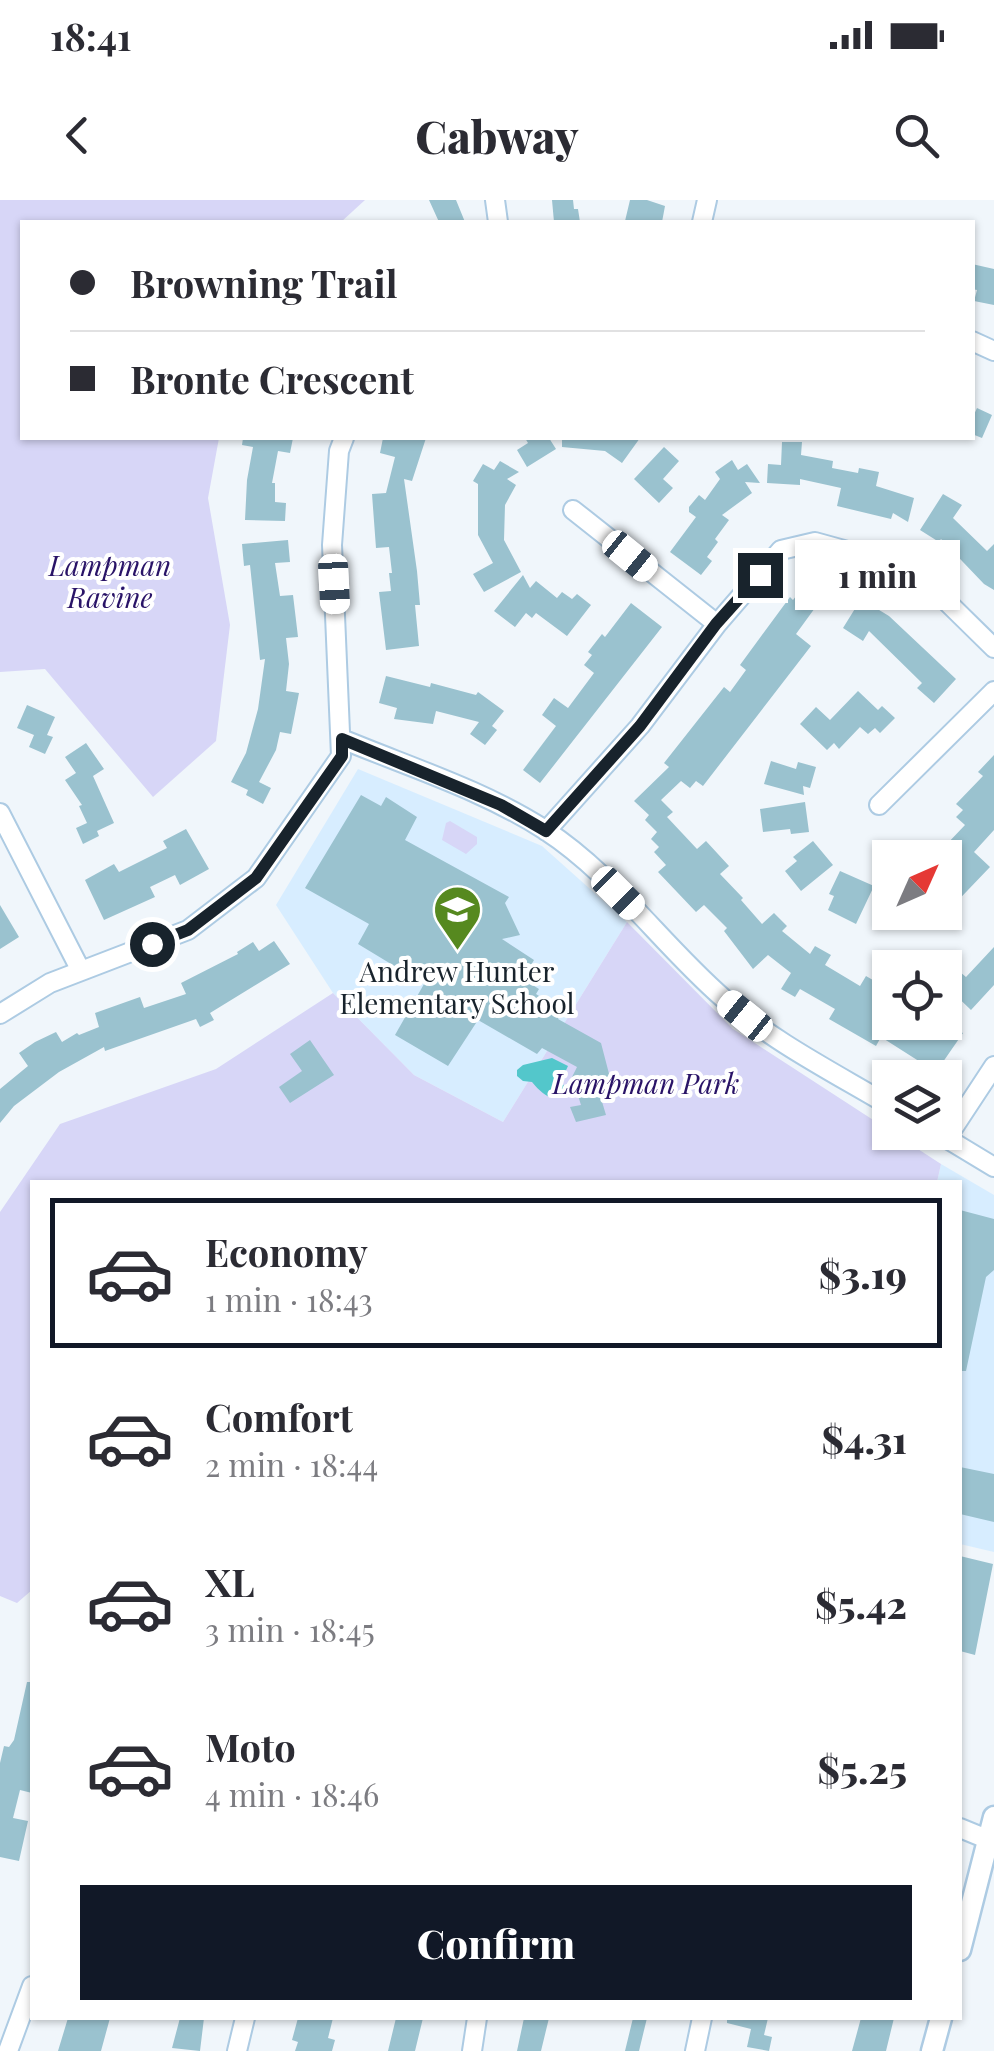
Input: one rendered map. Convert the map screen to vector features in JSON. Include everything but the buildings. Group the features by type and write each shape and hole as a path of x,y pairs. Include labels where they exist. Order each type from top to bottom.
{"street":[{"path":"0,1014 50,983 188,930 256,878 342,756 332,545 339,451 343,440"},
{"path":"573,510 716,624"},
{"path":"546,831 640,726 716,624 782,550 815,542 902,566 939,594 994,648"},
{"path":"879,805 994,691"},
{"path":"342,739 501,805 546,831 595,870 733,1006 769,1035 872,1095"},
{"path":"0,813 80,971"},
{"path":"962,1108 994,1066"},
{"path":"962,1148 994,1166"},
{"path":"962,1943 992,1841 994,1817"},
{"path":"962,1829 992,1841"},
{"path":"8,2051 30,1991"},
{"path":"237,2051 245,2020"},
{"path":"472,2051 478,2020"},
{"path":"695,2051 702,2020"},
{"path":"932,2051 941,2020"}],"shaded area":[{"name":"Andrew Hunter Elementary School","path":"358,769 542,846 627,922 503,1122 414,1075 333,993 276,905"},
{"path":"941,1164 994,1195 994,1552 962,1544 962,1180 937,1180"}],"green space":[{"name":"Lampman Ravine","path":"0,200 365,200 343,220 20,220 20,440 219,440 208,498 230,625 216,741 153,797 45,669 0,672"},
{"path":"450,821 477,837 477,844 466,854 442,840"},
{"name":"Lampman Park","path":"627,922 733,1029 872,1119 872,1150 919,1150 941,1164 937,1180 30,1180 30,1592 17,1603 0,1596 0,1212 60,1124 216,1069 333,993 414,1075 503,1122"}],"water":[{"path":"552,1058 568,1066 561,1081 567,1091 558,1098 549,1097 532,1082 517,1076 523,1065"}],"place":[{"name":"Andrew Hunter Elementary School","path":"457,952"}],"route":[{"path":"152,944 188,930 256,878 342,756 342,739 501,805 546,831 640,726 716,624 760,575"}]}
